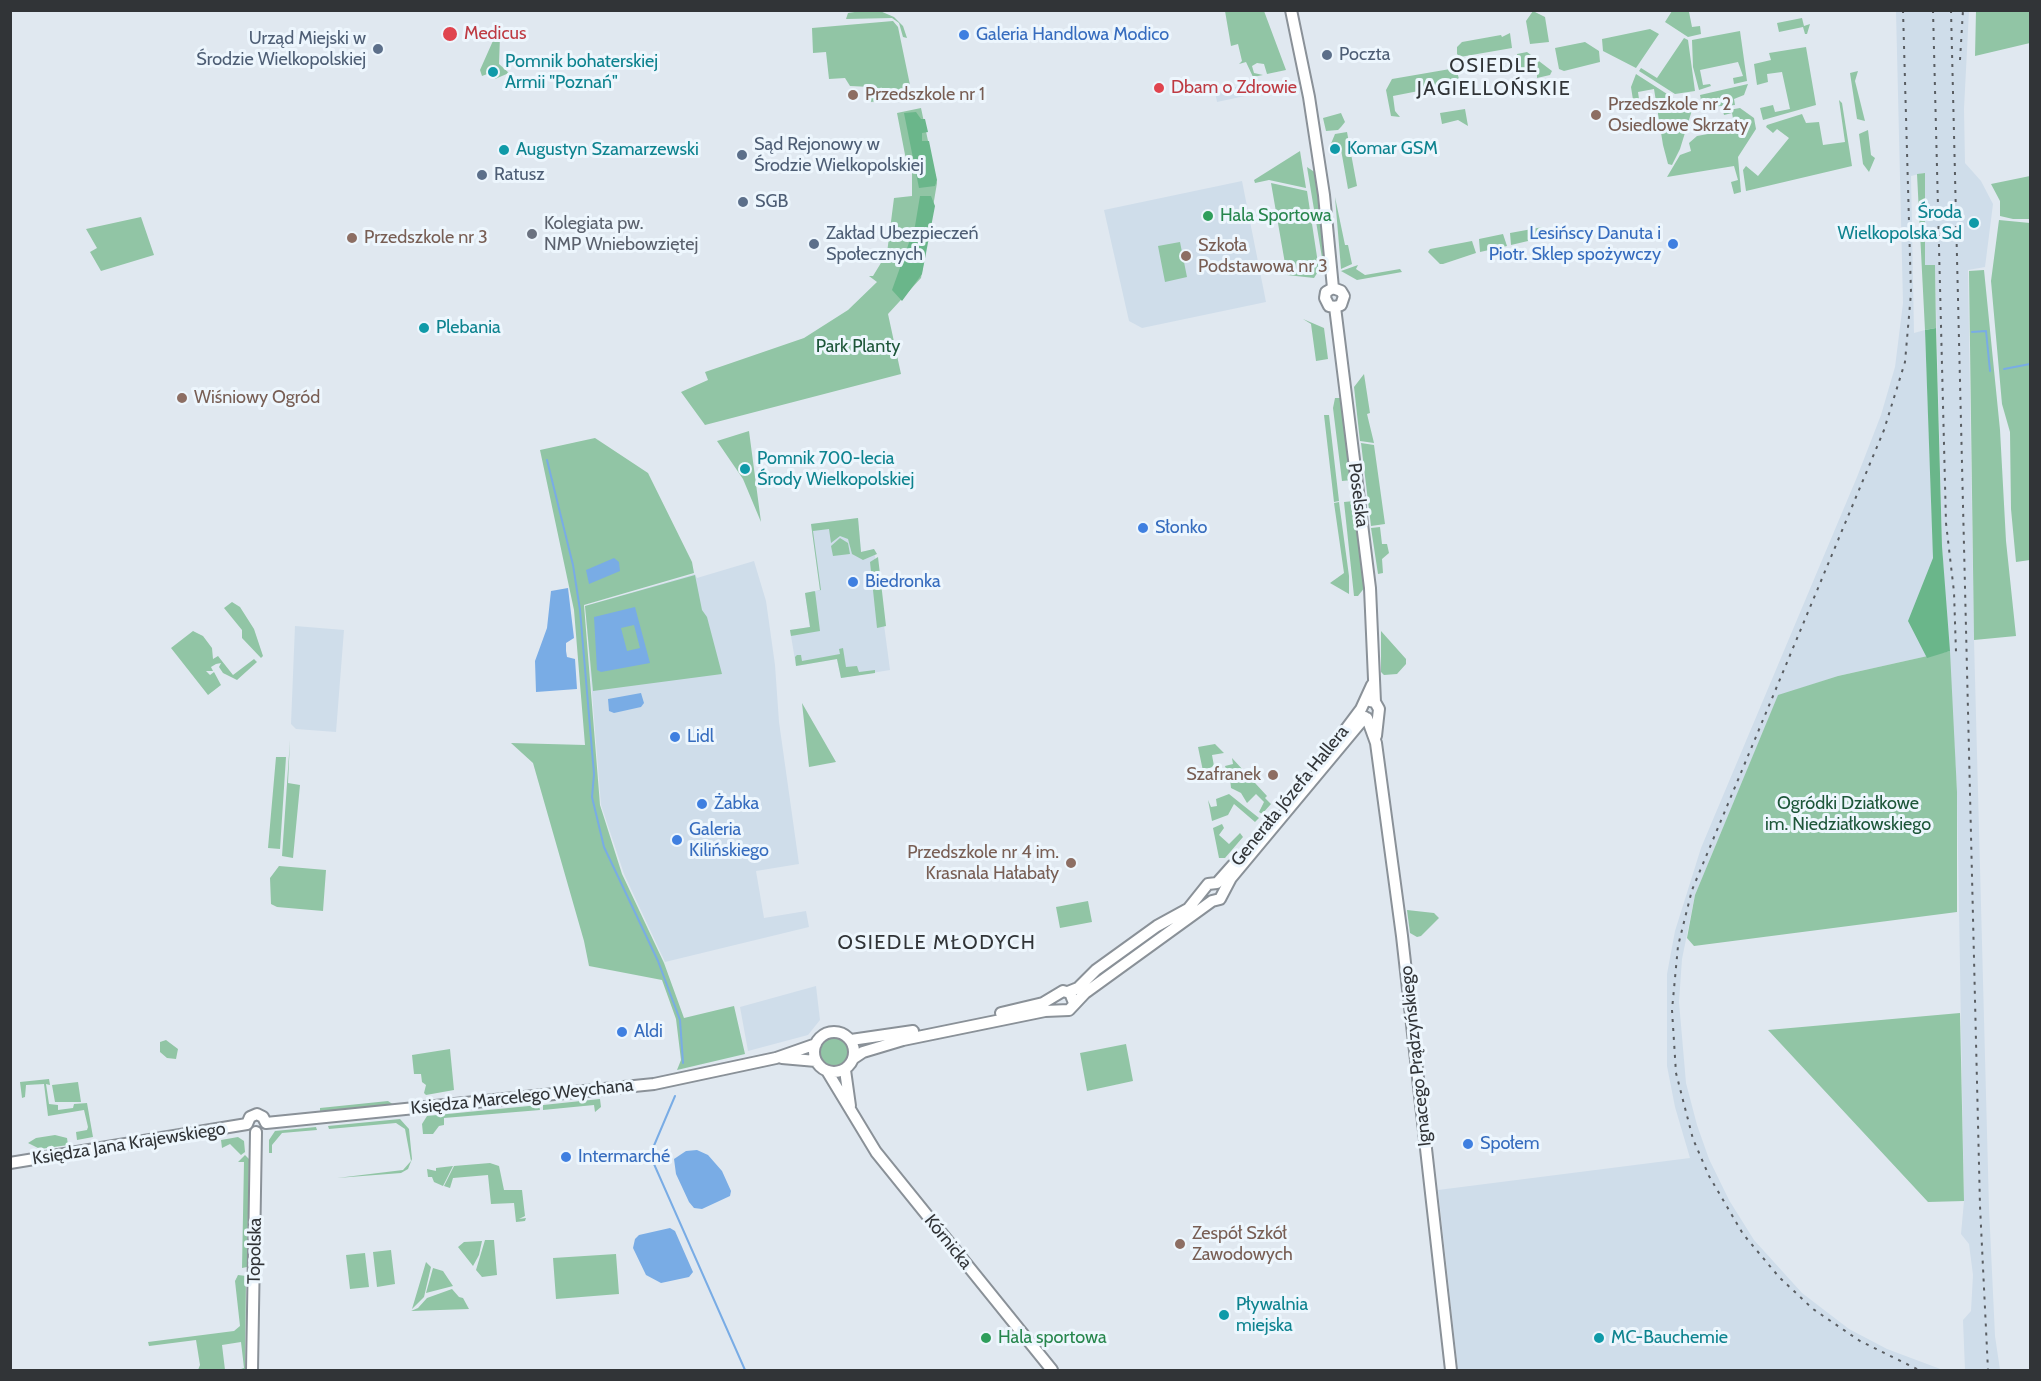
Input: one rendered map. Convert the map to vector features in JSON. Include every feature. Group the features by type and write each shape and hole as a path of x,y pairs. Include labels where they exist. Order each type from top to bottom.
{"street":[{"name":"Poselska","path":"1291,10 1309,97 1324,195 1333,288 1328,290 1325,298 1329,306 1335,307 1370,588 1373,623 1372,684 1368,711"},
{"name":"Generała Józefa Hallera","path":"1220,887 1368,711"},
{"name":"Generała Józefa Hallera","path":"1220,887 1368,711"},
{"name":"Ignacego Prądzyńskiego","path":"1368,711 1376,743 1402,936 1451,1371"},
{"name":"Generała Józefa Hallera","path":"1349,735 1363,734 1376,743"},
{"path":"851,1040 884,1037 1043,1003 1059,992 1068,992 1078,988 1096,970 1157,926 1188,909 1208,884 1220,887 1220,899 1212,901 1074,1003 1069,1010 1045,1011 903,1040 863,1052 854,1058 845,1070 827,1071 816,1061 816,1044 821,1037 833,1032 844,1034 851,1040 854,1058"},
{"path":"1204,891 1206,898 1212,901"},
{"path":"1068,992 1074,1003"},
{"path":"1054,997 1054,1004 1059,1010"},
{"name":"Księdza Marcelego Weychana","path":"266,1123 654,1084 776,1058 816,1044"},
{"name":"Księdza Marcelego Weychana","path":"776,1058 816,1061"},
{"name":"Kórnicka","path":"845,1070 851,1109"},
{"name":"Kórnicka","path":"827,1071 851,1109 858,1125 881,1159 1052,1371"},
{"path":"257,1114 263,1117 266,1123 263,1130 256,1132 250,1130 247,1124 250,1117 257,1114"},
{"name":"Księdza Jana Krajewskiego","path":"10,1163 247,1124"},
{"name":"Topolska","path":"252,1371 256,1132"}],"shaded area":[{"path":"1896,11 1969,11 1964,109 1965,163 1981,181 1993,204 1985,267 1968,270 1974,640 1989,1208 1995,1336 2000,1370 1965,1370 1963,1320 1971,1311 1973,1275 1969,1244 1961,1234 1964,1201 1957,792 1942,546 1935,266 1925,265 1924,173 1911,176 1914,333 1925,330 1937,654 1838,676 1778,696 1695,895 1682,959 1679,1002 1686,1083 1697,1125 1709,1159 1729,1200 1754,1240 1802,1293 1849,1329 1887,1349 1943,1370 1458,1370 1438,1190 1690,1158 1675,1107 1667,1066 1667,974 1675,931 1701,848 1857,477 1881,415 1895,367 1903,303"},
{"path":"1256,82 1259,93 1217,102 1215,92"},
{"name":"Szkoła Podstawowa nr 3","path":"1242,181 1266,302 1142,328 1129,321 1104,210"},
{"path":"858,518 861,552 874,549 890,670 841,678 837,659 796,666 790,630 810,627 805,593 820,590 811,524"},
{"path":"754,561 766,601 775,665 779,722 799,864 756,871 764,918 806,911 809,927 665,962 624,874 601,805 585,606 695,574 697,578"},
{"path":"295,626 344,630 336,732 296,729 291,724"},
{"path":"816,986 820,1020 808,1035 748,1051 740,1007"}],"green space":[{"path":"880,11 894,17 903,26 907,38 903,37 899,23 892,18 846,19 848,13"},
{"path":"1225,11 1264,11 1286,70 1267,74 1264,64 1257,63 1252,66 1254,73 1263,75 1253,77 1246,62 1239,64 1242,61 1238,44 1231,46"},
{"path":"1533,11 1545,17 1549,42 1530,44 1526,21"},
{"path":"1672,11 1695,11 1689,12 1692,27 1700,26 1701,34 1688,37 1665,22"},
{"path":"1976,11 2030,11 2030,43 1975,56"},
{"path":"1802,18 1804,26 1810,24 1807,34 1803,27 1779,32 1777,23"},
{"path":"893,21 898,27 910,85 908,89 887,101 869,102 871,87 850,86 845,78 829,79 826,52 813,53 812,28"},
{"path":"1650,29 1659,34 1636,68 1603,51 1602,39"},
{"path":"1740,31 1747,81 1734,84 1733,78 1743,76 1738,62 1700,70 1703,85 1710,84 1711,86 1699,90 1693,67 1692,40"},
{"path":"1510,33 1512,48 1460,57 1457,54 1457,47 1462,42 1501,35 1502,37"},
{"path":"496,34 500,36 499,64 509,73 495,79 493,68 490,69 490,73 482,76 480,70"},
{"path":"1684,38 1688,40 1695,91 1675,94 1639,71 1641,68 1657,78"},
{"path":"1585,42 1599,51 1600,62 1564,71 1559,69 1555,48"},
{"path":"1806,47 1816,105 1763,120 1760,108 1773,105 1775,112 1790,109 1782,72 1767,74 1768,82 1757,85 1754,64 1771,60 1769,53"},
{"path":"1527,52 1552,71 1550,75 1537,78 1537,73 1526,74 1520,71 1517,54"},
{"path":"1456,68 1462,90 1457,86 1439,87 1393,96 1395,111 1400,117 1391,116 1386,90 1392,79"},
{"path":"1858,71 1855,81 1865,121 1857,119 1850,73"},
{"path":"1636,74 1692,110 1680,149 1672,165 1668,164 1663,145 1654,89 1638,92 1639,99 1633,100 1631,87"},
{"path":"1748,84 1744,95 1734,99 1735,105 1707,107 1703,110 1700,95"},
{"path":"1839,100 1842,103 1852,166 1746,191 1743,170 1746,166 1758,176 1789,138 1777,129 1773,133 1766,127 1767,125 1802,114 1806,123 1819,122 1823,145 1845,142"},
{"name":"Park Planty","path":"921,108 937,183 921,278 888,314 901,374 705,425 681,392 708,380 705,372 804,338 848,310 877,282 869,276 873,276 887,253 894,198 912,196 912,171 907,165 897,113"},
{"path":"1740,108 1754,118 1756,129 1738,157 1741,192 1734,194 1731,182 1738,180 1734,166 1667,177 1680,155 1691,151 1689,143 1697,136 1735,129 1732,113 1724,115 1723,111"},
{"path":"1465,109 1468,126 1458,120 1442,124 1440,113"},
{"path":"916,112 921,119 925,119 928,132 922,133 922,141 929,141 937,180 935,186 919,188 904,113"},
{"path":"1341,113 1345,122 1341,127 1338,130 1326,131 1323,118"},
{"path":"1868,130 1871,155 1875,158 1869,172 1863,164 1859,134"},
{"path":"1347,132 1357,186 1348,189 1340,144 1330,146 1335,134"},
{"path":"1300,151 1306,188 1269,180 1255,183 1254,180"},
{"path":"1307,167 1316,173 1327,270 1324,270"},
{"path":"1925,173 1925,265 1935,265 1936,328 1925,330 1917,174"},
{"path":"2030,176 2030,219 2000,216 2000,201 1991,184"},
{"path":"1271,183 1307,191 1319,270 1314,278 1287,275"},
{"path":"920,196 931,196 935,206 922,274 902,301 892,290 915,226"},
{"path":"1335,197 1345,245 1348,245 1352,264 1341,269"},
{"path":"141,217 154,255 101,271 90,252 97,248 86,229"},
{"path":"1999,220 2030,223 2030,560 2016,562 2011,509 2010,432 2002,404 1991,281"},
{"path":"1543,227 1545,237 1511,245 1510,233"},
{"path":"1503,234 1507,246 1480,252 1479,239"},
{"path":"1472,241 1476,253 1443,264 1440,264 1428,252 1430,249"},
{"path":"1180,242 1187,277 1165,282 1158,246"},
{"path":"1358,265 1356,269 1365,275 1400,269 1402,272 1357,280 1341,271"},
{"path":"1984,270 2000,430 2006,541 2016,636 1974,640 1969,271"},
{"path":"1303,319 1324,328 1328,359 1316,361 1311,324"},
{"path":"1936,328 1942,546 1950,651 1927,658 1908,621 1933,558 1925,330"},
{"path":"1364,374 1370,413 1367,414 1374,443 1360,441 1354,387"},
{"path":"1335,398 1342,398 1352,480 1342,481 1333,408"},
{"path":"1324,415 1329,415 1339,501 1334,502"},
{"path":"749,431 761,522 743,479 717,441"},
{"path":"595,438 648,473 692,562 694,573 584,605 600,805 622,874 664,963 684,1018 734,1006 745,1054 677,1070 681,1060 676,1019 662,980 589,966 584,941 533,763 511,743 585,745 574,610 540,450"},
{"path":"1361,443 1374,445 1385,524 1371,526"},
{"path":"1354,501 1365,587 1358,596 1354,596 1344,502"},
{"path":"1339,502 1349,576 1349,594 1330,583 1344,573 1334,503"},
{"path":"858,518 861,552 874,549 877,554 863,560 852,554 848,539 840,536 831,543 829,529 813,531 821,590 815,591 820,590 811,524"},
{"path":"1380,527 1382,544 1387,544 1389,553 1382,559 1383,573 1378,574 1371,528"},
{"path":"840,538 848,543 850,554 833,556 831,546"},
{"path":"878,557 886,626 877,628 870,562"},
{"path":"695,575 702,610 707,617 722,674 593,691 585,606"},
{"path":"815,591 820,631 791,636 790,630 810,627 805,593"},
{"path":"232,602 240,607 254,629 263,656 261,658 242,638 242,630 224,608"},
{"path":"193,631 203,636 212,648 213,659 218,656 233,675 254,659 257,662 237,680 223,673 219,667 221,663 211,667 213,671 206,671 210,675 214,672 221,685 208,695 171,648"},
{"path":"1381,631 1406,659 1406,664 1397,674 1384,675 1381,672"},
{"path":"843,648 846,667 857,666 859,672 875,670 875,673 841,678 837,659 796,666 795,657 797,655 801,655 802,661 840,654 839,649"},
{"name":"Ogródki Działkowe im. Niedziałkowskiego","path":"1950,651 1957,792 1957,912 1694,946 1687,938 1695,895 1778,695 1838,676"},
{"path":"802,703 836,762 809,767"},
{"path":"290,740 288,783 300,785 293,858 282,856"},
{"path":"1215,744 1224,753 1212,755 1214,766 1203,771 1198,747"},
{"path":"276,757 286,757 280,849 268,848"},
{"path":"1232,758 1267,796 1265,798 1271,804 1262,814 1259,812 1264,802 1256,794 1247,803 1241,793 1231,788 1230,778 1233,777 1232,774 1227,774 1225,766 1233,764"},
{"path":"1229,794 1259,818 1255,822 1234,804 1228,815 1212,821 1208,800 1211,807 1217,806 1216,799"},
{"path":"1222,824 1224,828 1219,835 1229,844 1240,833 1243,837 1225,858 1219,858 1213,828"},
{"path":"279,866 326,870 323,911 277,907 271,904 270,878"},
{"path":"1088,901 1092,922 1060,928 1056,907"},
{"path":"1407,910 1434,913 1439,918 1421,936 1417,937 1410,933"},
{"path":"1960,1013 1964,1201 1928,1202 1768,1030"},
{"path":"834,1037 840,1038 848,1046 848,1058 840,1066 834,1067 828,1066 820,1058 819,1052 820,1046 828,1038"},
{"path":"166,1040 178,1049 176,1059 167,1058 160,1052 160,1042"},
{"path":"1126,1044 1133,1081 1087,1091 1080,1053"},
{"path":"450,1049 454,1090 426,1095 424,1093 426,1085 422,1082 421,1074 414,1074 412,1055"},
{"path":"49,1079 50,1085 46,1084 49,1104 58,1105 58,1110 73,1108 74,1104 87,1103 93,1137 77,1140 76,1132 87,1130 88,1127 84,1110 48,1116 44,1084 26,1085 25,1097 22,1098 20,1082"},
{"path":"78,1082 81,1102 55,1102 52,1085"},
{"path":"600,1099 601,1107 595,1112 594,1105 543,1110 543,1105"},
{"path":"388,1101 394,1105 320,1111 320,1108"},
{"path":"539,1105 540,1110 444,1118 444,1125 439,1126 433,1134 423,1134 422,1124 427,1116"},
{"path":"400,1119 409,1129 412,1159 408,1169 401,1173 337,1178 403,1170 411,1161 405,1129 396,1123 329,1129 328,1126"},
{"path":"316,1127 317,1130 282,1133 272,1145 272,1153 269,1153 269,1140 275,1131"},
{"path":"55,1135 67,1138 68,1145 40,1149 28,1143 36,1138"},
{"path":"238,1137 244,1141 245,1152 241,1155 230,1144 222,1148 221,1140"},
{"path":"245,1155 249,1159 247,1267 242,1268 244,1162 238,1162"},
{"path":"490,1163 499,1166 504,1190 522,1190 525,1216 519,1219 526,1218 525,1221 516,1222 514,1203 491,1204 488,1175 453,1178 450,1188 444,1186 454,1166"},
{"path":"453,1166 443,1186 434,1182 432,1177 428,1177 427,1169 436,1171 436,1168"},
{"path":"485,1240 494,1240 497,1275 482,1277 476,1270"},
{"path":"482,1241 479,1255 473,1266 458,1247 464,1242"},
{"path":"391,1250 395,1284 377,1287 373,1252"},
{"path":"365,1253 369,1287 350,1289 346,1255"},
{"path":"616,1254 619,1294 556,1299 553,1258"},
{"path":"426,1262 431,1267 424,1297 412,1309"},
{"path":"433,1268 443,1271 453,1286 426,1293"},
{"path":"238,1275 246,1276 245,1370 238,1370 244,1368 241,1342 222,1345 225,1370 198,1370 200,1365 196,1340 149,1346 148,1342 234,1331 240,1326 235,1281"},
{"path":"452,1289 463,1298 469,1309 411,1311 418,1308 427,1298"}],"water":[{"path":"614,558 619,562 620,571 589,584 586,570"},
{"path":"568,588 574,638 566,643 566,651 567,657 575,659 577,689 536,692 535,661 547,628 551,591"},
{"path":"635,607 650,663 601,672 597,670 594,617","holes":["634,625 640,648 627,651 621,628"]},
{"path":"641,693 644,703 641,707 614,713 609,711 608,699"},
{"path":"697,1150 708,1155 722,1171 731,1191 730,1196 702,1209 694,1208 689,1202 676,1174 674,1159 686,1151"},
{"path":"670,1228 675,1231 693,1272 689,1277 661,1283 646,1275 633,1248 635,1239 639,1235"}],"waterway":[{"path":"1972,332 1986,331 1990,371"},
{"path":"2004,369 2030,364"},
{"path":"547,460 573,565 580,610 594,774 592,797 604,847 658,961 680,1020 683,1063"},
{"path":"675,1096 650,1155 745,1370"}],"railway":[{"path":"1903,10 1911,293 1905,362 1884,430 1692,890 1678,946 1672,1010 1676,1073 1693,1139 1709,1176 1743,1234 1779,1277 1813,1309 1860,1341 1919,1370"},
{"path":"1933,10 1946,523 1954,592 1956,652"},
{"path":"1951,10 1980,1206 1988,1370"},
{"path":"1960,60 1963,10"}],"place":[{"name":"Medicus","path":"450,34"},
{"name":"Galeria Handlowa Modico","path":"964,35"},
{"name":"Urząd Miejski w Środzie Wielkopolskiej","path":"378,49"},
{"name":"Poczta","path":"1327,55"},
{"name":"Pomnik bohaterskiej Armii \"Poznań\"","path":"493,72"},
{"name":"Dbam o Zdrowie","path":"1159,88"},
{"name":"Przedszkole nr 1","path":"853,95"},
{"name":"Przedszkole nr 2 Osiedlowe Skrzaty","path":"1596,115"},
{"name":"Komar GSM","path":"1335,149"},
{"name":"Augustyn Szamarzewski","path":"504,150"},
{"name":"Sąd Rejonowy w Środzie Wielkopolskiej","path":"742,155"},
{"name":"Ratusz","path":"482,175"},
{"name":"SGB","path":"743,202"},
{"name":"Hala Sportowa","path":"1208,216"},
{"name":"Środa Wielkopolska Sd","path":"1974,223"},
{"name":"Kolegiata pw. NMP Wniebowziętej","path":"532,234"},
{"name":"Przedszkole nr 3","path":"352,238"},
{"name":"Zakład Ubezpieczeń Społecznych","path":"814,244"},
{"name":"Lesińscy Danuta i Piotr. Sklep spożywczy","path":"1673,244"},
{"name":"Szkoła Podstawowa nr 3","path":"1186,256"},
{"name":"Plebania","path":"424,328"},
{"name":"Wiśniowy Ogród","path":"182,398"},
{"name":"Pomnik 700-lecia Środy Wielkopolskiej","path":"745,469"},
{"name":"Słonko","path":"1143,528"},
{"name":"Biedronka","path":"853,582"},
{"name":"Lidl","path":"675,737"},
{"name":"Szafranek","path":"1273,775"},
{"name":"Żabka","path":"702,804"},
{"name":"Galeria Kilińskiego","path":"677,840"},
{"name":"Przedszkole nr 4 im. Krasnala Hałabały","path":"1071,863"},
{"name":"Aldi","path":"622,1032"},
{"name":"Społem","path":"1468,1144"},
{"name":"Intermarché","path":"566,1157"},
{"name":"Zespół Szkół Zawodowych","path":"1180,1244"},
{"name":"Pływalnia miejska","path":"1224,1315"},
{"name":"Hala sportowa","path":"986,1338"},
{"name":"MC-Bauchemie","path":"1599,1338"}],"district":[{"name":"OSIEDLE JAGIELLOŃSKIE","path":"1494,78"},
{"name":"OSIEDLE MŁODYCH","path":"937,943"}]}
